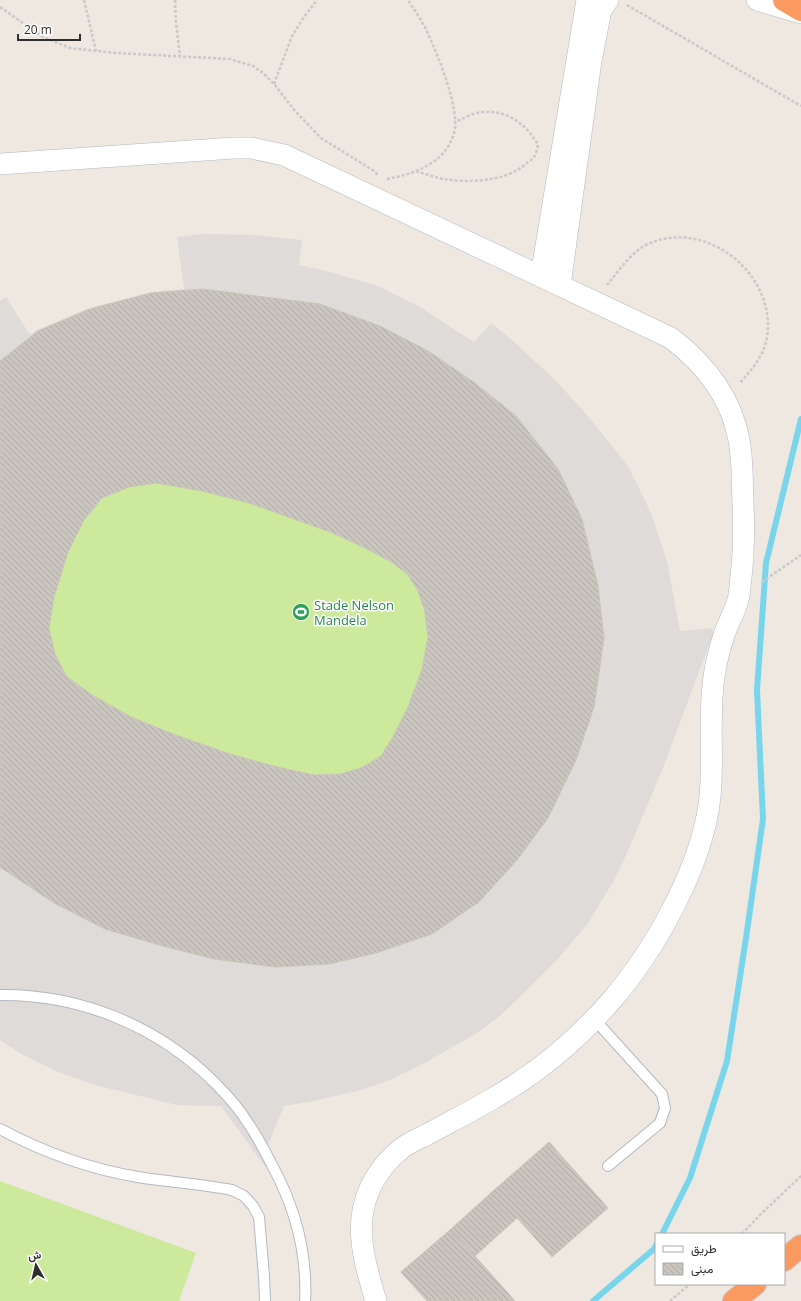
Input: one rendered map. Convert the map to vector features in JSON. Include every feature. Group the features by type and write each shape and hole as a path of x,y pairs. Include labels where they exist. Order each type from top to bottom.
{"highway":[{"path":"784,0 801,10"},
{"path":"785,1259 801,1246"},
{"path":"734,1301 754,1285"}],"street":[{"path":"756,0 801,13"},
{"path":"541,276 585,60 601,4"},
{"path":"560,285 585,60"},
{"path":"0,164 234,148 251,148 284,155 670,338 688,351 716,382 734,421 739,441 744,556 738,599 718,656 714,678 711,700 710,796 706,821 691,870 655,939 634,971 611,1001 594,1019 556,1055 525,1078 492,1099 402,1147 388,1160 377,1175 363,1210 361,1229 362,1248 376,1301"}],"lane":[{"path":"0,994 48,998 82,1005 114,1016 146,1031 175,1049 202,1070 226,1095 248,1122 283,1185 296,1221 304,1259 305,1301"},
{"path":"594,1019 662,1094 665,1108 660,1123 608,1166"},
{"path":"0,1129 52,1153 105,1170 137,1177 232,1190 244,1196 253,1206 259,1218 265,1301"}],"path":[{"path":"84,0 96,51"},
{"path":"175,0 180,57"},
{"path":"274,84 292,36 317,0"},
{"path":"0,7 43,37 70,48 180,57 230,59 253,66 274,84 295,111 321,138 374,171 382,181 428,166 441,156 449,146 455,132 455,111 444,74 428,33 408,0"},
{"path":"601,4 801,106"},
{"path":"416,171 441,179 470,181 490,179 507,175 522,168 534,157 538,145 533,135 522,124 511,117 500,113 485,112 473,114 455,122"},
{"path":"593,301 633,254 655,242 667,238 688,238 713,245 728,253 746,269 759,286 764,300 768,326 767,338 759,360 726,401"},
{"path":"758,585 801,555"},
{"path":"743,1233 801,1176"},
{"path":"670,1301 689,1285"}],"green space":[{"name":"Stade Nelson Mandela","path":"203,289 320,304 380,326 428,351 475,383 516,416 558,469 582,519 598,586 604,638 594,707 576,760 548,818 517,860 479,902 432,934 376,953 329,964 275,967 214,959 105,929 54,903 0,867 0,361 38,331 90,309 151,293"},
{"path":"0,1181 196,1253 179,1301 0,1301"}],"shaded area":[{"path":"203,234 255,235 302,240 299,265 378,286 418,306 474,342 491,323 512,340 553,378 581,408 629,468 651,513 667,561 680,631 712,628 713,634 663,768 627,853 614,880 589,922 555,962 501,1015 477,1033 423,1064 390,1080 361,1090 284,1106 265,1152 266,1168 221,1106 177,1105 95,1085 58,1072 23,1055 0,1040 0,867 54,903 105,929 214,959 275,967 329,964 376,953 432,934 479,902 517,860 548,818 576,760 594,707 604,638 598,586 582,519 558,469 516,416 475,383 428,351 380,326 320,304 203,289 151,293 90,309 38,331 0,361 0,301 6,297 30,335 37,330 89,308 152,292 184,289 177,237"}],"building":[{"name":"Stade Nelson Mandela","path":"203,289 320,304 380,326 428,351 475,383 516,416 558,469 582,519 598,586 604,638 594,707 576,760 548,818 517,860 479,902 432,934 376,953 329,964 275,967 214,959 105,929 54,903 0,867 0,361 38,331 90,309 151,293","holes":["156,483 202,491 249,503 333,533 393,563 408,575 418,591 425,612 428,638 422,669 408,707 393,737 381,756 363,767 341,774 314,775 277,767 230,754 173,734 131,717 92,695 66,676 55,654 49,628 54,597 68,552 84,520 102,498 129,487"]},
{"path":"549,1142 608,1208 552,1257 493,1191"},
{"path":"493,1191 517,1218 475,1256 451,1229"},
{"path":"451,1229 515,1301 427,1301 401,1272"}],"waterway":[{"path":"662,1233 690,1178 727,1061 763,819 757,690 766,563 801,419"},
{"path":"593,1301 655,1247"}],"place":[{"name":"Stade Nelson Mandela","path":"301,612"}]}
